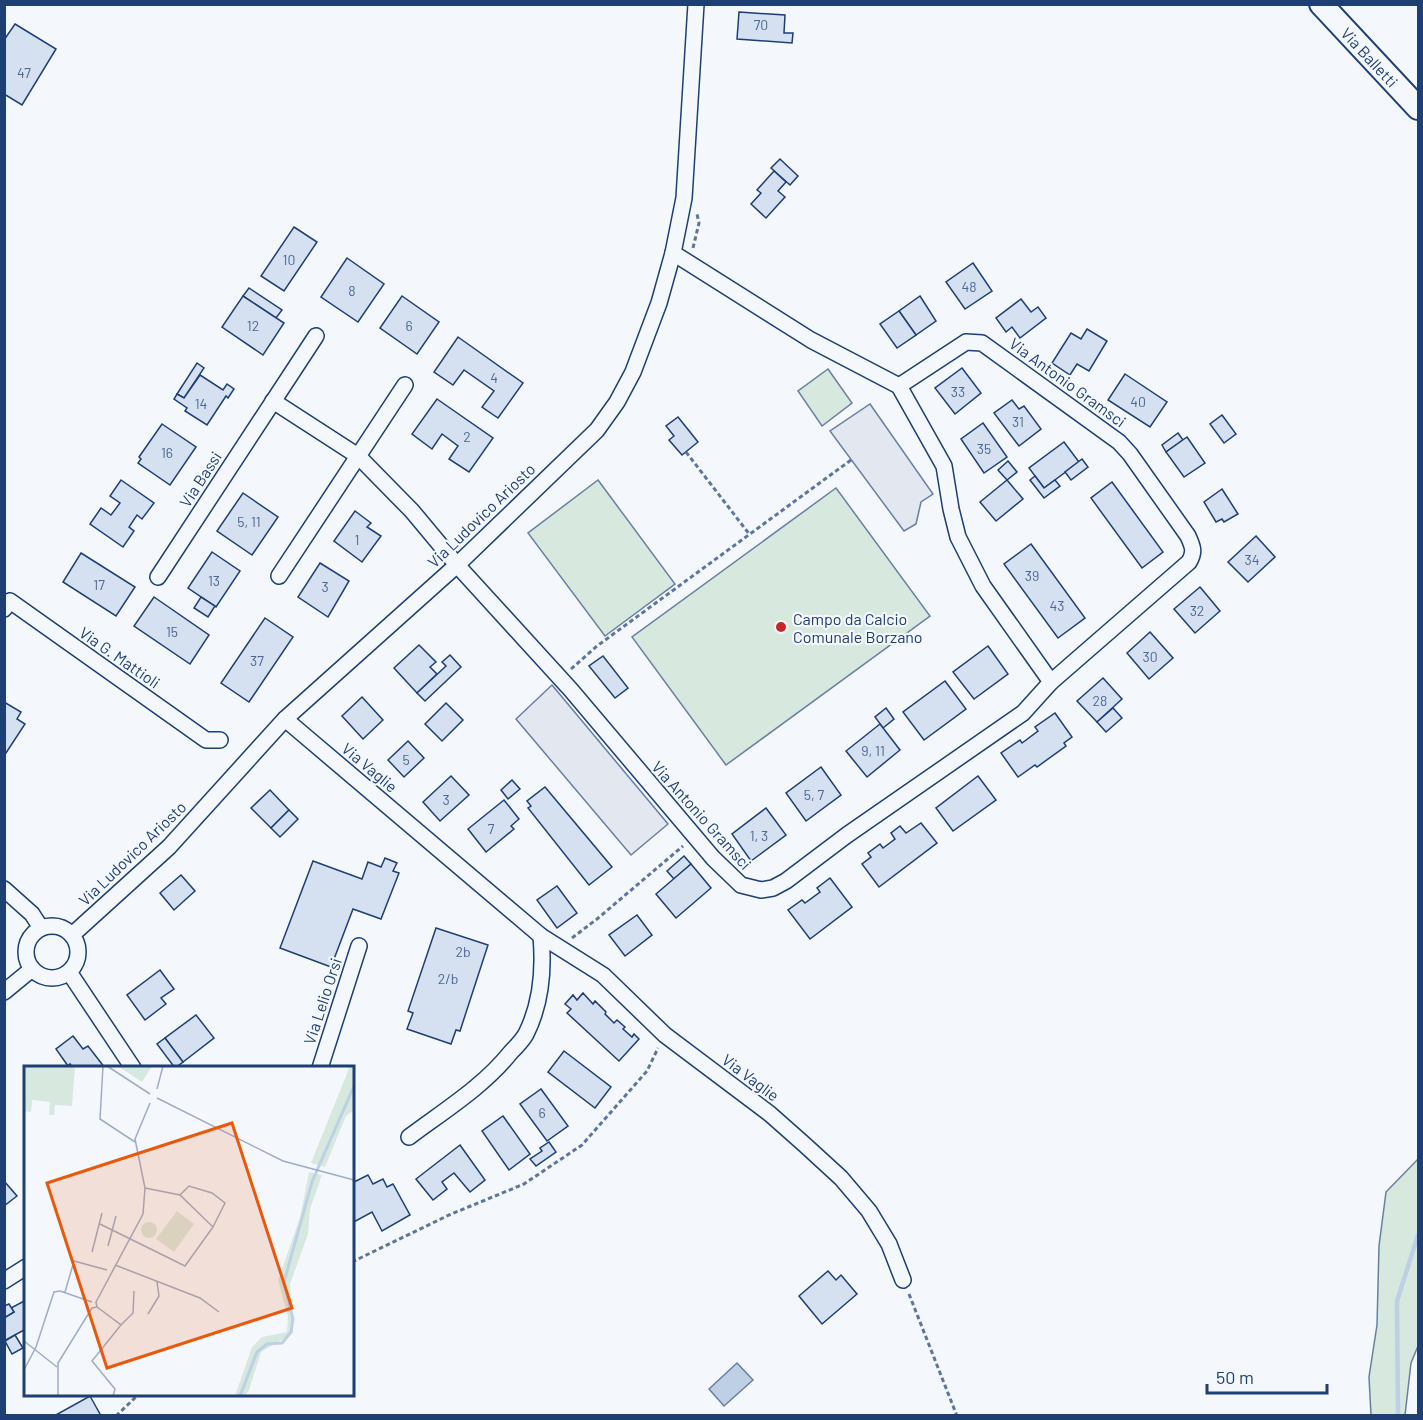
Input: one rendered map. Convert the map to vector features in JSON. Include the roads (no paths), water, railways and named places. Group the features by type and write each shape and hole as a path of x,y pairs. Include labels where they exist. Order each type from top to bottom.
{"main road":[{"name":"Via Balletti","path":"1321,4 1419,108"}],"street":[{"name":"Via Ludovico Ariosto","path":"72,935 169,846 285,719 457,565 597,430 617,402 633,372 659,303 673,253 684,198 696,4"},
{"path":"673,253 811,340 899,386 944,466 958,537 983,586 1051,682"},
{"name":"Via Bassi","path":"158,577 316,336"},
{"name":"Via Antonio Gramsci","path":"457,565 560,679 695,836 741,885 761,890 773,888 1023,713 1051,682 1190,562 1194,555 1188,536 1119,442 982,343 966,342 899,386"},
{"path":"279,576 405,385"},
{"path":"273,401 358,456 412,511 457,565"},
{"name":"Via G. Mattioli","path":"4,609 10,602 206,740 220,740"},
{"name":"Via Vaglie","path":"285,719 541,936 603,975 665,1035 770,1114 841,1178 869,1211 889,1244 903,1280"},
{"path":"4,889 32,914 41,928"},
{"path":"58,926 66,929 72,935 76,942 78,958 69,972 54,978 39,974 32,969 28,962 26,946 34,933 41,928 58,926"},
{"path":"409,1137 468,1095 489,1076 525,1036 539,1000 542,968 541,936"},
{"name":"Via Lelio Orsi","path":"321,1066 359,946"},
{"path":"4,992 32,969"},
{"path":"69,972 132,1066"},
{"path":"4,1281 24,1268"}],"water":[{"path":"737,1363 753,1380 724,1406 709,1389"}],"waterway":[{"path":"1398,1416 1397,1301 1418,1235"}],"place":[{"name":"Campo da Calcio Comunale Borzano","path":"781,627"}]}
